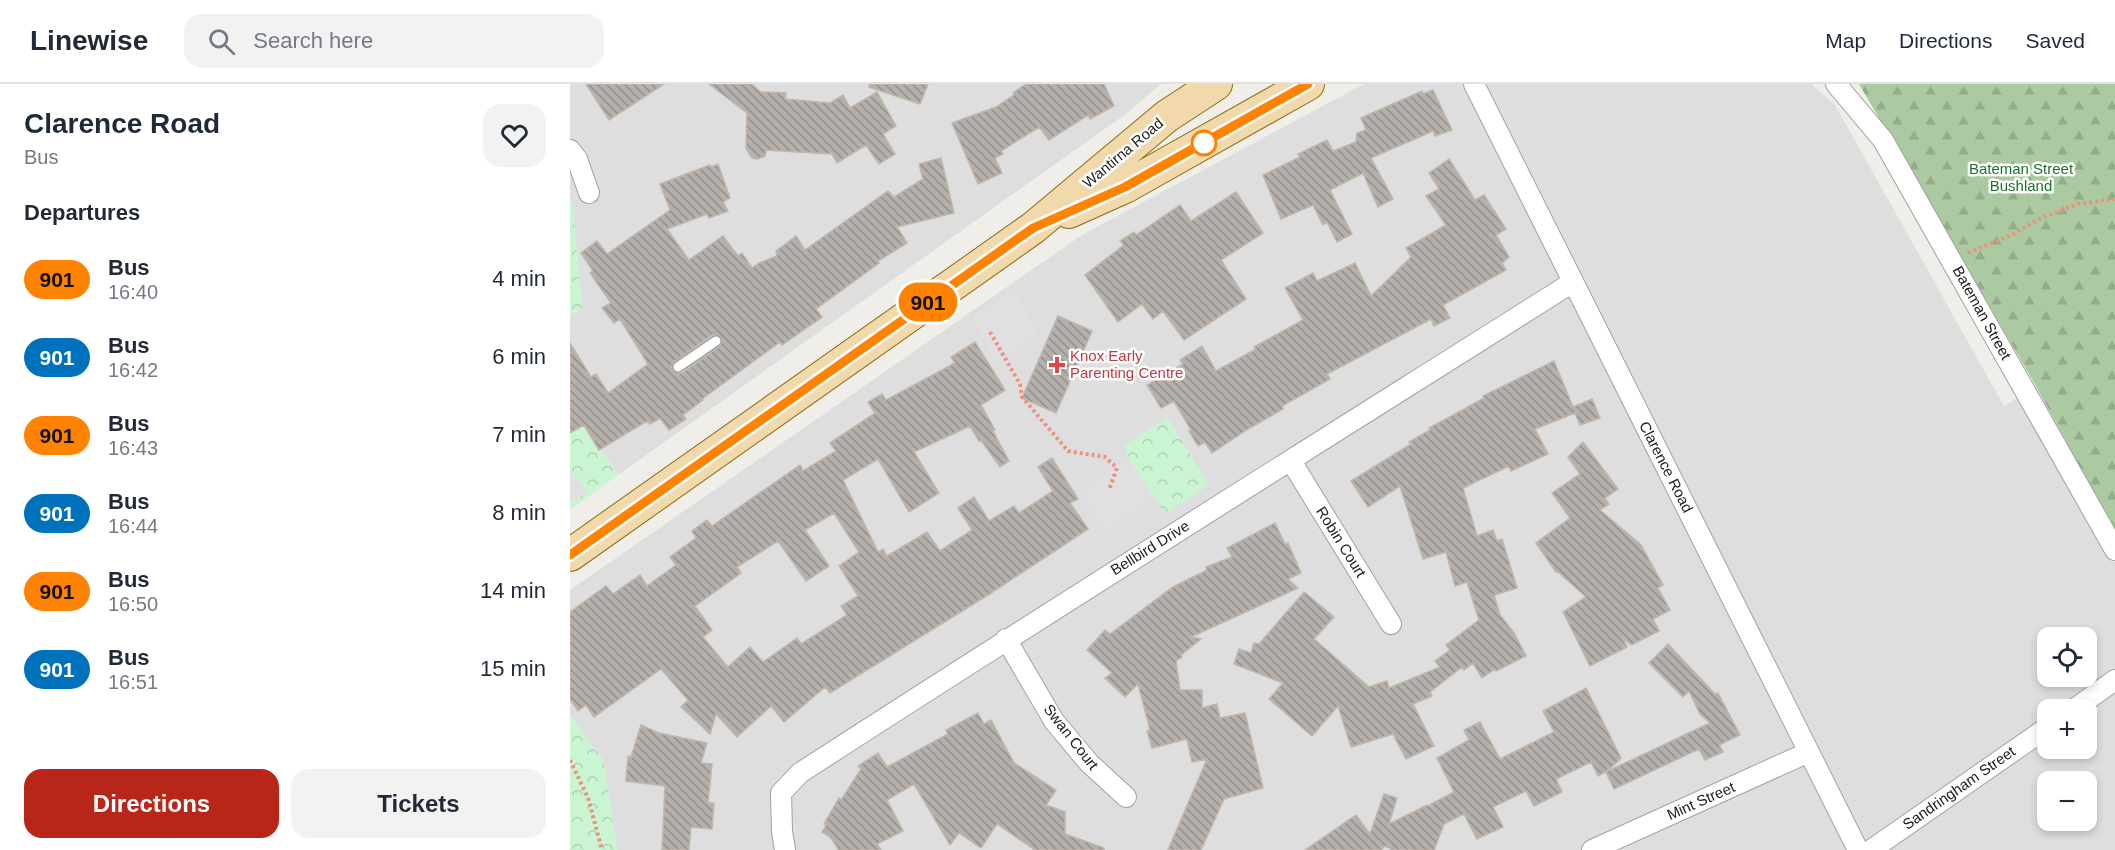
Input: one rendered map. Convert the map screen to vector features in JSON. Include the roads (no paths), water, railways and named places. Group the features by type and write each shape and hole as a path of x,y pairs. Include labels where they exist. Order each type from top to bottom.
{"main road":[{"name":"Wantirna Road","path":"570,555 1033,228 1167,116 1216,84"},
{"name":"Wantirna Road","path":"1033,228 1125,187 1308,84"}],"street":[{"name":"Clarence Road","path":"1474,84 1858,850"},
{"name":"Bateman Street","path":"1836,84 1883,140 2115,550"},
{"path":"570,150 577,159 589,193"},
{"name":"Bellbird Drive","path":"785,850 782,831 782,793 800,773 1146,550 1573,282"},
{"name":"Robin Court","path":"1291,461 1391,624"},
{"name":"Swan Court","path":"1006,639 1054,721 1089,763 1126,797"},
{"path":"2088,699 2115,680"},
{"name":"Sandringham Street","path":"1871,850 2037,735"},
{"name":"Mint Street","path":"1592,850 1809,752"}],"lane":[{"path":"678,367 716,341"}],"place":[{"name":"Knox Early Parenting Centre","path":"1057,365"}],"park label":[{"name":"Bateman Street Bushland","path":"2021,178"}]}
